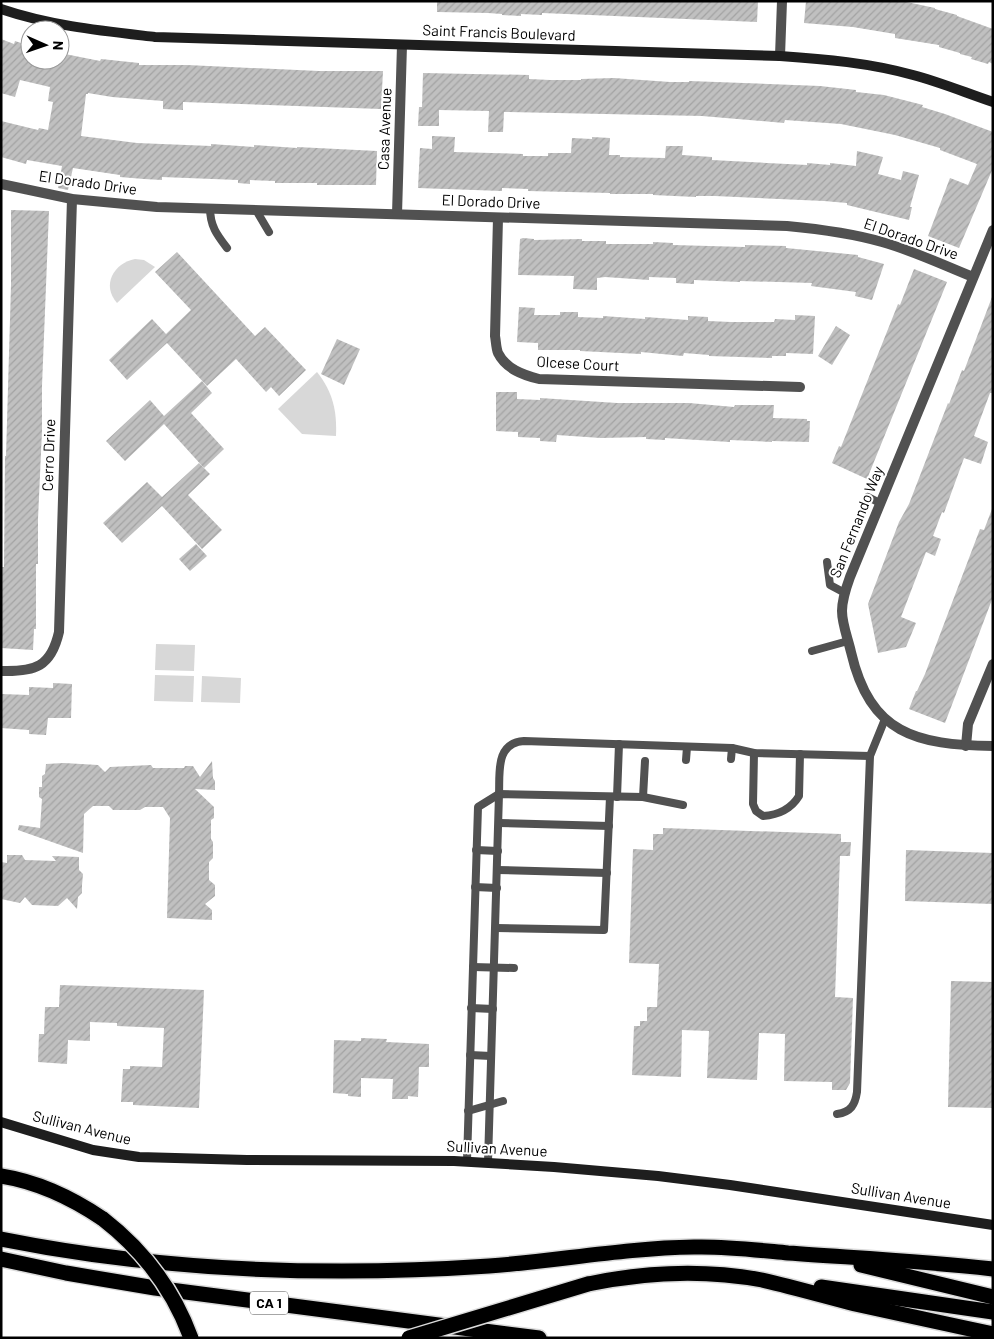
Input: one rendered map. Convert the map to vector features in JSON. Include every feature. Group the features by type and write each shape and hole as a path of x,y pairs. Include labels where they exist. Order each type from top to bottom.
{"highway":[{"path":"1,1176 24,1180 72,1199 103,1219 130,1242 156,1272 178,1307 191,1338"},
{"path":"1,1239 68,1251 154,1262 330,1271 384,1271 488,1266 677,1247 716,1247 993,1269"},
{"path":"788,1253 866,1266 993,1297"},
{"name":"CA 1","path":"1,1259 73,1275 155,1288 539,1338"},
{"path":"409,1338 588,1284 636,1276 688,1273 727,1275 860,1292 993,1312"},
{"path":"763,1281 850,1303 993,1334"}],"street":[{"path":"780,56 782,1"},
{"name":"Saint Francis Boulevard","path":"1,9 56,24 104,32 155,37 826,59 873,66 913,75 993,102"},
{"name":"Casa Avenue","path":"397,214 402,45"},
{"name":"El Dorado Drive","path":"1,184 72,199 121,204 498,218 787,226 852,234 915,253 973,277"},
{"name":"Cerro Drive","path":"1,671 21,672 35,668 48,660 56,647 59,632 72,199"},
{"name":"Olcese Court","path":"498,218 495,336 498,352 509,367 523,376 539,379 800,387"},
{"name":"San Fernando Way","path":"993,230 850,577 842,611 854,666 863,690 873,706 885,719 902,731 933,742 966,746 993,746"},
{"path":"966,746 968,724 993,664"},
{"name":"Sullivan Avenue","path":"1,1122 86,1148 139,1157 467,1161 591,1170 702,1181 993,1225"}],"lane":[{"path":"210,208 210,218 214,230 227,248"},
{"path":"256,210 269,232"},
{"path":"868,497 880,503"},
{"path":"827,562 830,585 845,593"},
{"path":"812,651 848,641"},
{"path":"837,1114 849,1111 852,1108 857,1092 870,756 885,719"},
{"path":"488,1162 499,794 502,757 505,749 514,743 524,741 732,748 754,753 870,756"},
{"path":"496,928 604,930 609,826 619,744"},
{"path":"686,760 687,747"},
{"path":"732,748 732,759"},
{"path":"754,753 753,804 756,811 763,816 780,813 795,802 799,796 800,754"},
{"path":"643,797 645,761"},
{"path":"467,1161 478,807 499,794 643,797 683,805"},
{"path":"499,823 609,826"},
{"path":"476,850 498,851"},
{"path":"498,870 607,873"},
{"path":"475,887 497,888"},
{"path":"473,967 514,968"},
{"path":"471,1008 493,1009"},
{"path":"470,1055 492,1056"},
{"path":"468,1111 503,1101"}],"shaded area":[{"path":"135,259 144,260 155,267 117,303 110,289 112,276 121,265"},
{"path":"317,372 327,387 333,402 336,418 336,436 302,434 278,409"},
{"path":"156,644 195,645 194,671 155,670"},
{"path":"155,675 194,676 193,702 154,701"},
{"path":"202,676 241,678 240,703 201,702"}],"building":[{"path":"437,1 758,1 757,22 542,13 542,15 521,14 521,16 437,12"},
{"path":"806,1 902,1 957,15 993,29 993,64 971,59 972,57 939,47 939,45 895,38 895,34 853,27 804,23"},
{"path":"1,39 14,44 15,41 20,43 20,70 70,70 70,55 100,61 101,59 139,63 139,65 187,65 319,71 383,71 381,109 183,102 183,110 163,109 163,101 88,93 86,94 81,136 137,143 211,146 211,144 254,147 254,145 377,151 376,185 317,185 317,183 275,183 275,181 250,180 250,184 238,183 238,180 162,177 162,180 144,179 120,177 120,175 73,168 68,190 58,188 62,166 27,160 26,164 1,157 1,121 38,130 39,128 48,130 53,102 48,101 50,87 20,80 15,97 1,93"},
{"path":"423,73 529,75 529,79 550,80 614,78 670,82 689,81 820,86 856,90 856,92 884,95 923,105 922,107 993,132 993,168 959,248 928,236 950,178 968,185 977,164 940,150 940,148 895,135 841,124 785,120 784,123 702,116 504,112 503,132 488,132 489,111 439,110 439,126 418,126 419,107 422,107"},
{"path":"432,136 455,137 454,152 523,154 523,156 548,156 548,153 571,153 572,138 592,139 592,137 610,138 609,155 620,155 620,157 665,158 666,146 683,146 682,155 712,157 712,160 807,165 807,163 830,165 830,163 856,166 857,151 883,157 878,174 901,180 903,171 919,175 910,207 912,207 909,220 847,205 847,203 824,201 528,191 528,189 502,188 502,191 418,188 420,148 432,149"},
{"path":"11,210 49,211 42,386 38,564 36,564 36,629 34,629 33,650 1,648 11,285"},
{"path":"520,239 534,240 582,239 582,241 606,241 606,244 653,244 653,242 673,243 673,245 786,246 786,248 858,255 858,257 884,264 872,300 855,296 856,292 811,286 812,283 694,280 694,284 676,283 676,278 649,277 649,280 597,278 597,290 573,289 574,276 518,275"},
{"path":"177,252 255,336 265,327 306,370 279,396 271,387 266,392 236,359 207,386 167,343 127,380 109,360 152,319 166,334 191,310 155,272"},
{"path":"914,269 947,282 867,479 832,463 839,446 841,447 898,304 900,305"},
{"path":"992,297 993,393 990,393 974,436 988,442 981,464 964,458 944,513 942,512 933,536 941,539 935,556 926,552 901,617 916,623 906,647 878,653 868,604 899,522 909,504 962,370 964,371"},
{"path":"519,307 535,308 534,315 560,315 560,312 578,312 578,317 603,318 603,316 645,319 645,317 688,320 688,316 708,317 708,321 731,322 774,322 775,319 795,320 795,315 815,316 813,354 786,353 786,356 772,356 772,358 709,356 684,353 683,356 641,352 641,354 580,350 538,350 538,343 517,342"},
{"path":"836,326 850,335 832,365 818,356"},
{"path":"337,339 360,349 344,385 321,374"},
{"path":"202,381 212,393 191,413 224,449 204,468 164,424 125,461 106,441 150,400 164,416"},
{"path":"496,392 517,392 517,399 540,400 540,398 617,403 689,403 734,407 735,405 774,405 773,418 807,419 807,421 810,421 809,442 730,440 730,442 665,438 665,440 646,439 646,437 601,438 557,435 556,442 540,441 540,438 518,437 518,432 496,431"},
{"path":"199,463 210,474 188,495 222,530 202,549 162,506 122,543 103,523 147,482 162,497"},
{"path":"992,509 993,597 945,723 909,709 925,674 980,529 984,530"},
{"path":"196,544 207,556 190,571 179,559"},
{"path":"53,683 72,684 71,718 48,718 46,735 29,734 29,730 1,728 1,694 29,695 29,687 53,688"},
{"path":"212,761 215,790 195,789 214,807 214,818 211,820 213,858 209,862 209,880 215,885 215,896 205,904 212,910 212,920 167,918 170,818 163,807 145,807 140,810 113,810 109,806 93,806 84,814 83,853 18,830 19,825 40,828 42,799 39,797 39,787 42,787 42,776 45,774 46,764 98,765 105,772 110,767 151,765 153,768 184,768 185,766 193,766 200,777"},
{"path":"663,828 841,834 841,842 851,842 850,856 840,856 835,997 853,998 850,1083 846,1090 832,1090 832,1082 784,1081 785,1034 759,1033 757,1080 707,1078 709,1031 682,1030 681,1077 632,1075 634,1026 640,1026 640,1021 647,1021 647,1007 657,1007 659,964 629,963 633,849 653,850 653,834 663,834"},
{"path":"906,850 993,853 993,904 905,901"},
{"path":"7,855 22,855 25,860 56,861 52,856 79,857 79,870 83,874 82,893 78,897 77,909 67,898 58,906 32,905 25,897 20,903 1,899 1,862 7,863"},
{"path":"951,981 993,982 993,1108 948,1107"},
{"path":"60,985 204,990 199,1108 133,1105 133,1102 121,1102 123,1069 130,1069 130,1066 162,1067 164,1028 117,1026 117,1023 90,1022 90,1041 68,1040 67,1064 38,1062 39,1034 44,1034 45,1007 59,1007"},
{"path":"361,1038 387,1039 386,1042 429,1044 429,1067 419,1067 418,1097 408,1096 408,1099 392,1099 393,1079 361,1078 361,1097 333,1093 334,1040 361,1041"}]}
